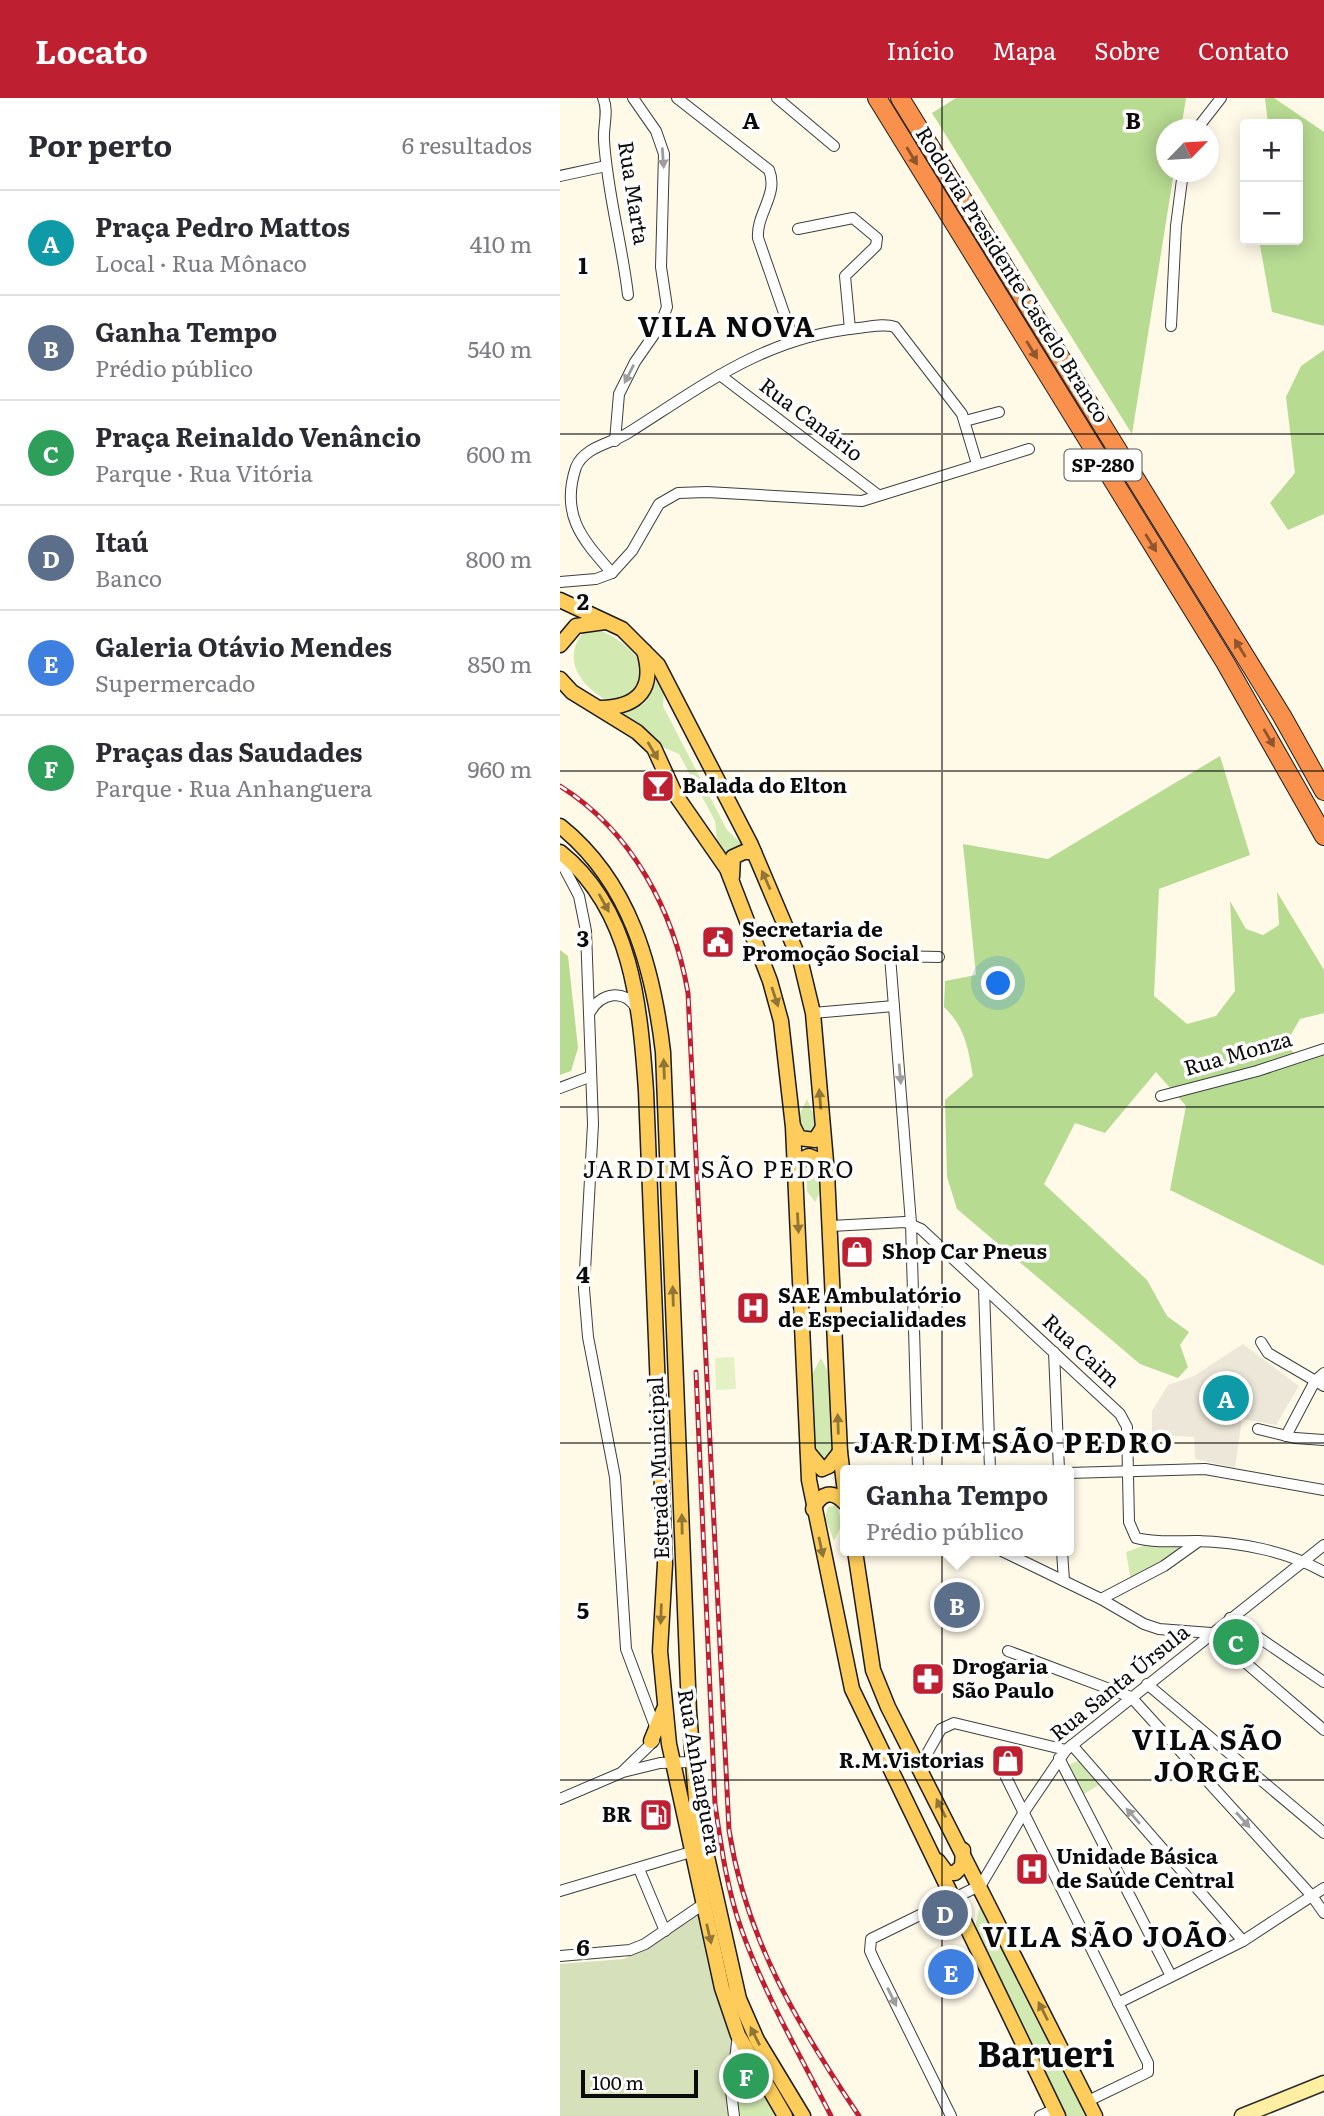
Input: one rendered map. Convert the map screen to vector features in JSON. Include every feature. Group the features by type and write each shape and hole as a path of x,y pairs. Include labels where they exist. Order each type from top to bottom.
{"highway":[{"name":"Rodovia Presidente Castelo Branco","path":"877,98 1225,662 1324,836"},
{"name":"Rodovia Presidente Castelo Branco","path":"900,98 1324,789"}],"main road":[{"path":"560,600 622,629 643,646 668,682 754,852 801,963 813,1013 827,1173 841,1465"},
{"path":"560,645 570,630 581,624 607,622"},
{"path":"601,708 622,705 635,699 643,691 649,676 643,646"},
{"path":"561,679 572,692 637,732 654,748 675,794 732,879 780,1010 793,1127 806,1447 813,1509 852,1689 1057,2112"},
{"name":"Estrada Municipal","path":"560,826 597,863 622,900 643,950 658,1014 663,1052 691,1757 705,1852 740,1999 761,2048 803,2116"},
{"name":"Rua Anhanguera","path":"560,852 588,879 608,910 623,944 640,1014 646,1091 665,1564 661,1668 668,1742 722,1988 738,2035 785,2116"},
{"path":"732,879 733,857 742,852 754,852"},
{"path":"793,1127 799,1138 808,1141 816,1138 822,1129"},
{"path":"795,1175 800,1160 809,1156 821,1161 827,1173"},
{"path":"806,1447 822,1469 829,1466 839,1452"},
{"path":"813,1509 819,1498 827,1494 840,1499"},
{"path":"856,1556 873,1670 888,1707 963,1849 1096,2116"},
{"path":"683,1560 679,1580 681,1667 688,1711"},
{"path":"661,1668 681,1667"},
{"path":"653,1735 664,1708"},
{"path":"668,1742 682,1754 691,1757"},
{"path":"928,1849 950,1874 961,1868 963,1849"}],"street":[{"name":"Rua Marta","path":"603,98 607,111 603,128 606,166 628,295"},
{"path":"615,441 619,394 664,318 667,307 661,267 664,154 656,131 633,98"},
{"path":"677,98 761,162 771,176 770,194 758,223 758,238 793,340"},
{"path":"777,98 834,146"},
{"path":"1205,119 1221,98"},
{"path":"560,176 606,166"},
{"path":"1171,326 1176,226 1182,182"},
{"path":"798,229 853,218 877,238 876,246 845,276 850,329"},
{"path":"612,573 578,533 568,511 575,471 581,459 590,450 615,441 757,353 793,340 850,329 890,325 898,330 965,421 977,464"},
{"name":"Rua Canário","path":"720,375 878,495"},
{"path":"965,421 999,412"},
{"path":"560,582 596,579 612,573 632,551 660,505 678,493 707,492 855,501 1030,449"},
{"name":"Estrada Municipal","path":"560,860 582,906 590,1012 589,1077 593,1124 584,1289 586,1318 615,1477 626,1649 653,1735"},
{"path":"918,1465 911,1223 890,956 939,957"},
{"path":"590,1012 599,1000 615,995 629,999 640,1014"},
{"path":"813,1013 894,1006"},
{"name":"Rua Monza","path":"1161,1096 1257,1071 1324,1049"},
{"path":"560,1088 589,1077"},
{"path":"831,1226 911,1223"},
{"name":"Rua Caim","path":"911,1223 1123,1417 1127,1427 1130,1528 1136,1538 1199,1541"},
{"path":"984,1289 990,1465"},
{"path":"1261,1342 1268,1353 1320,1384"},
{"path":"1055,1352 1059,1465"},
{"path":"1286,1436 1320,1384 1324,1373"},
{"path":"1258,1429 1286,1436 1324,1440"},
{"path":"1074,1473 1205,1469 1324,1490"},
{"path":"1101,1599 1164,1566 1199,1541 1282,1554 1304,1561 1324,1572"},
{"name":"Rua Santa Úrsula","path":"981,1885 1024,1812 1065,1751 1324,1545"},
{"path":"1012,1556 1101,1599 1144,1624 1159,1629 1211,1633 1324,1730"},
{"path":"1062,1556 1063,1581"},
{"path":"1230,1618 1324,1682"},
{"path":"1008,1651 1131,1697 1312,1896 1324,1913"},
{"path":"1147,1684 1324,1833"},
{"path":"920,1766 941,1729 954,1723 1065,1751 1243,1941"},
{"path":"623,1772 653,1735 668,1742"},
{"path":"1065,1751 1171,1976"},
{"path":"560,1799 623,1772 673,1764 691,1757"},
{"path":"1006,1777 1148,2063 1148,2071 1144,2074 1088,2101"},
{"path":"560,1891 691,1852"},
{"path":"639,1869 665,1931"},
{"path":"951,2116 870,1951 869,1944 874,1936 981,1885"},
{"path":"1118,2003 1243,1941 1324,1888"},
{"path":"560,1956 630,1950 665,1931 702,1905"},
{"path":"734,2116 731,2091 738,2035"},
{"path":"1242,2116 1324,2084"},
{"path":"1041,2116 1057,2112"}],"green space":[{"path":"956,98 1186,98 1183,119 1156,119 1156,182 1172,182 1132,434 932,113"},
{"path":"1265,98 1274,98 1324,132 1324,326 1272,312 1260,245 1303,245 1303,119 1267,119"},
{"path":"1324,350 1324,514 1288,530 1270,503 1295,473 1286,397 1301,366"},
{"path":"590,625 626,646 642,666 636,687 630,694 609,702 580,676 575,666 575,646"},
{"path":"657,680 664,691 663,706 727,830 744,846 727,857 717,841 715,821 679,754 658,745 647,732 621,715 645,703"},
{"path":"1220,756 1250,855 1159,889 1154,996 1187,1024 1216,1016 1235,991 1230,901 1246,929 1263,935 1279,925 1277,892 1324,970 1324,1013 1300,1019 1285,1045 1299,1057 1324,1053 1324,1266 1170,1190 1186,1106 1156,1072 1105,1133 1075,1123 1044,1184 1147,1280 1167,1316 1189,1332 1180,1345 1188,1367 1178,1378 1140,1364 957,1209 947,1177 945,1100 973,1076 961,1030 944,1007 945,981 976,975 963,844 1048,859"},
{"path":"560,950 568,956 578,1048 571,1071 560,1075"},
{"path":"807,1099 815,1118 814,1136 801,1132 798,1117"},
{"path":"809,1167 815,1168 820,1181 815,1202 807,1191 806,1171"},
{"path":"734,1357 736,1389 716,1390 715,1358"},
{"path":"821,1358 830,1376 832,1450 822,1460 813,1450 809,1380"},
{"path":"837,1505 840,1516 840,1528 834,1541 825,1518 828,1507"},
{"path":"1146,1545 1186,1547 1131,1581 1126,1552"},
{"path":"1080,1760 1100,1784 1081,1796 1066,1766"},
{"path":"983,1907 1086,2116 1065,2116 975,1929 979,1909"},
{"path":"700,1910 734,2035 729,2116 560,2116 560,1964 624,1959 670,1932"},
{"path":"740,2053 777,2116 739,2116 735,2100"}],"shaded area":[{"path":"1243,1344 1299,1386 1276,1425 1242,1419 1235,1468 1195,1459 1194,1437 1152,1435 1152,1411 1168,1385 1194,1376"}],"railway":[{"path":"560,786 586,804 608,826 646,876 672,932 688,993 729,1830 737,1870 762,1945 796,2015 859,2116"},
{"path":"696,1372 715,1804 725,1868 732,1900 751,1955 831,2116"}],"place":[{"name":"Balada do Elton","path":"658,786"},
{"name":"Secretaria de Promoção Social","path":"718,942"},
{"name":"Shop Car Pneus","path":"857,1252"},
{"name":"SAE Ambulatório de Especialidades","path":"753,1308"},
{"name":"Praça Pedro Mattos","path":"1226,1398"},
{"name":"Ganha Tempo","path":"957,1605"},
{"name":"Praça Reinaldo Venâncio","path":"1236,1642"},
{"name":"Drogaria São Paulo","path":"928,1679"},
{"name":"R.M.Vistorias","path":"1008,1761"},
{"name":"BR","path":"656,1815"},
{"name":"Unidade Básica de Saúde Central","path":"1032,1869"},
{"name":"Itaú","path":"945,1913"},
{"name":"Galeria Otávio Mendes","path":"951,1972"},
{"name":"Praças das Saudades","path":"746,2076"}],"district":[{"name":"VILA NOVA","path":"727,327"},
{"name":"JARDIM SÃO PEDRO","path":"719,1170"},
{"name":"JARDIM SÃO PEDRO","path":"1014,1443"},
{"name":"VILA SÃO JORGE","path":"1208,1756"},
{"name":"VILA SÃO JOÃO","path":"1106,1937"},
{"name":"Barueri","path":"1046,2055"}]}
